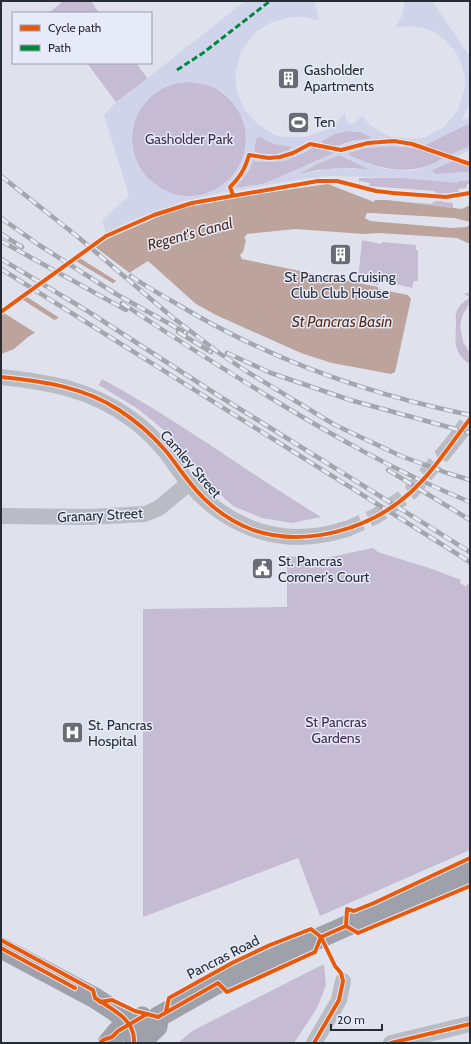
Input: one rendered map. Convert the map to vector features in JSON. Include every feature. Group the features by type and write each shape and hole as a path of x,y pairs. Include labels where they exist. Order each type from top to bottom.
{"main road":[{"name":"Pancras Road","path":"158,1017 218,983 470,872"},
{"path":"1,948 95,998 115,1011 132,1033"},
{"path":"132,1033 147,1014 158,1017 158,1027 139,1043"},
{"path":"108,1043 118,1031 132,1033"}],"street":[{"name":"Camley Street","path":"1,377 56,384 80,392 117,409 130,418 157,442 199,494 221,513 235,522 254,530 302,537 327,534 347,529"},
{"path":"444,453 457,437"},
{"name":"Granary Street","path":"1,516 90,517 145,514 159,508 189,483"},
{"path":"318,1042 339,1000 343,981"},
{"path":"391,1043 417,1040 470,1024"}],"green space":[{"path":"60,1 91,1 98,12 50,12 61,3"},
{"path":"88,64 137,64 148,79 116,102"},
{"name":"Gasholder Park","path":"189,82 211,86 221,91 237,107 242,117 246,139 242,161 237,171 221,187 211,192 189,196 167,192 157,187 141,171 136,161 132,139 136,117 141,107 157,91 167,86"},
{"path":"470,123 470,146 450,155 425,147 425,145"},
{"path":"346,131 360,132 373,138 353,141 332,147 321,145 322,141 334,134"},
{"path":"258,137 293,147 274,155 263,155 254,151 256,139"},
{"path":"394,146 418,148 443,159 431,165 419,168 396,170 362,161 350,156 348,153 365,148"},
{"path":"312,148 324,149 334,153 263,184 235,188 249,170 253,161 282,160 302,154"},
{"path":"339,155 370,169 351,168 317,170 299,174 317,164"},
{"path":"452,161 470,166 470,172 435,174 432,170"},
{"path":"359,178 403,178 458,181 470,180 470,184 467,184 466,188 458,189 459,192 438,194 434,191 369,186 370,183 359,181"},
{"path":"382,200 431,204 435,201 443,201 453,203 453,208"},
{"path":"362,240 381,244 382,242 416,245 416,250 418,250 418,281 414,281 412,288 380,280 378,285 358,280"},
{"path":"470,292 470,297 464,294"},
{"path":"470,297 470,303 463,314 460,325 463,342 470,353 470,364 458,352 456,343 456,313 461,305"},
{"path":"102,379 185,429 321,517 292,523 262,518 233,506 212,487 170,435 138,409 99,385"},
{"name":"St Pancras Gardens","path":"373,548 378,552 461,580 460,583 465,586 468,584 470,585 470,850 320,916 298,858 143,917 143,609 287,607 287,556 320,559"},
{"path":"324,964 326,985 317,1008 294,1043 178,1043 192,1031"}],"shaded area":[{"path":"245,1 314,1 319,19 291,17 270,23 256,32 241,51 235,75 237,91 244,109 259,125 275,135 284,137 305,137 326,130 333,126 345,113 346,120 349,124 353,124 362,116 371,126 392,137 414,139 425,137 444,127 458,110 465,87 465,77 460,60 455,51 445,40 434,32 423,28 412,26 395,27 402,16 405,1 432,1 470,57 470,103 462,118 463,120 470,117 470,123 424,146 450,155 470,146 470,150 458,156 459,159 470,162 470,166 452,161 432,170 435,174 470,172 470,180 459,181 457,183 403,178 327,176 303,179 184,201 135,219 106,233 102,220 129,196 104,115 116,102","holes":["190,82 208,85 223,92 230,98 244,121 246,139 244,154 240,166 229,180 213,191 196,196 174,194 162,189 145,176 134,157 132,146 134,122 139,111 150,97 166,86","346,131 360,132 372,138 332,147 321,145 322,141 334,134","258,137 274,144 293,147 283,153 276,154 255,153 256,139","394,146 418,148 442,159 424,168 410,171 384,169 350,156 348,153 365,148","312,148 324,149 334,153 263,184 235,188 245,176 253,161 284,161","340,155 369,170 335,168 299,174 317,164"]}],"water":[{"path":"328,184 374,202 375,200 387,200 462,209 470,205 470,222 454,218 371,213 367,213 365,218 370,221 452,228 466,227 470,225 470,244 457,238 295,229 247,234 244,238 246,240 243,252 240,255 242,259 378,287 378,289 408,295 411,299 395,372 391,374 332,363 301,353 216,315 196,304 148,261 28,337 14,349 1,354 1,314 107,239 165,214 187,207 257,194"}],"pier":[{"path":"94,246 131,274 118,282 78,257"},
{"path":"74,260 114,284 61,319 24,295"},
{"path":"20,298 56,321 37,334 1,311"}],"tunnel":[{"path":"457,437 470,419"},
{"path":"347,529 376,516 411,492 444,453"}],"railway":[{"path":"1,176 78,237 172,317 219,353 246,371 335,425 401,456 470,480"},
{"path":"1,218 39,245 116,294 186,333"},
{"path":"1,234 22,247"},
{"path":"1,241 126,310"},
{"path":"1,259 89,312 219,396 470,552"},
{"path":"1,269 470,562"},
{"path":"131,276 211,324 283,358 319,372 394,397 470,415"},
{"path":"122,303 243,381 337,437 389,465 470,502"},
{"path":"178,332 211,352"},
{"path":"227,353 271,373 350,400 470,433"},
{"path":"388,470 470,520"}],"marked path":[{"path":"177,70 203,53 270,1"}],"cycle path":[{"path":"233,195 230,187 242,172 249,155 269,158 280,157 293,153 310,144 341,150 368,143 394,141 412,144 470,164"},
{"path":"1,312 106,236 154,215 192,203 318,181 337,181 376,191 393,193 446,197 470,193"},
{"path":"1,377 62,386 106,402 125,414 149,434 165,450 197,491 230,519 253,530 273,535 294,537 316,536 337,532 377,516 395,505 411,492 435,466 470,419"},
{"path":"346,926 347,909 354,911 374,903 470,858"},
{"path":"346,926 358,933 470,886"},
{"path":"158,1017 218,983 227,992 315,952 321,937 346,926"},
{"path":"166,1011 169,998 232,963 270,945 311,929 321,937 335,966 341,973 343,981 339,1000 314,1043"},
{"path":"1,940 93,990 95,998 122,1016 127,1022 134,1035 134,1043"},
{"path":"1,948 75,988"},
{"path":"100,1002 112,1000 135,1011 147,1014"},
{"path":"100,1043 147,1014 158,1017"},
{"path":"391,1043 470,1024"}],"place":[{"name":"Gasholder Apartments","path":"289,78"},
{"name":"Ten","path":"298,122"},
{"name":"St Pancras Cruising Club Club House","path":"340,255"},
{"name":"St. Pancras Coroner's Court","path":"262,569"},
{"name":"St. Pancras Hospital","path":"72,733"}],"water label":[{"name":"Regent's Canal","path":"190,234"},
{"name":"St Pancras Basin","path":"342,322"}]}
